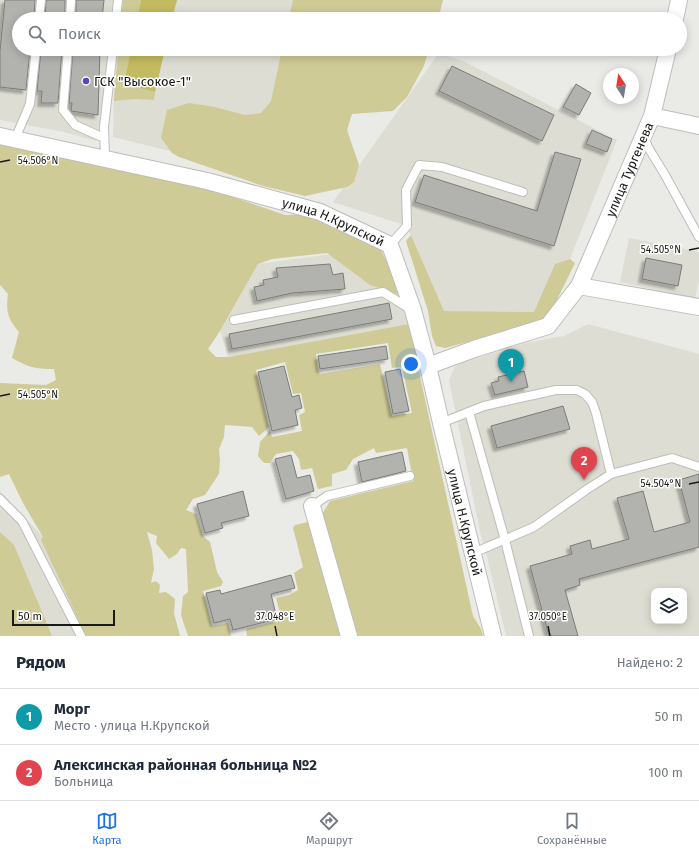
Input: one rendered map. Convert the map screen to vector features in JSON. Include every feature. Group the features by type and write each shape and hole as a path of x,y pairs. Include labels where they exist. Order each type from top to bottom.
{"street":[{"path":"676,12 679,0"},
{"name":"улица Тургенева","path":"428,366 474,349 548,326 579,286 652,116 666,56"},
{"path":"652,116 699,126"},
{"name":"улица Н.Крупской","path":"7,137 207,181 320,212 390,245 413,310 428,366 493,636"},
{"path":"579,286 699,307"},
{"path":"312,506 348,636"}],"lane":[{"path":"40,12 41,0"},
{"path":"70,12 71,0"},
{"path":"117,12 118,0"},
{"path":"7,137 30,104 35,56"},
{"path":"67,56 63,110 75,125 104,138"},
{"path":"105,158 104,127 112,56"},
{"path":"643,136 699,237"},
{"path":"390,245 407,226 406,190 419,164 442,167 523,192"},
{"path":"234,320 383,292 413,310"},
{"path":"441,423 484,406 556,390 577,390 585,394 592,402 611,474"},
{"path":"469,412 505,540 529,636"},
{"path":"473,553 534,527 611,474 672,458 699,467"},
{"path":"312,506 327,496 410,476"},
{"path":"0,499 22,521 80,636"}],"shaded area":[{"path":"0,0 113,0 112,12 12,12 12,56 107,56 102,110 96,141 64,132 0,120"},
{"path":"123,0 141,0 138,12 122,12"},
{"path":"132,0 310,0 307,12 129,12"},
{"path":"141,0 177,0 174,12 138,12"},
{"path":"293,0 443,0 440,12 290,12"},
{"path":"117,56 130,56 124,84 155,92 154,100 136,99 114,101"},
{"path":"120,56 295,56 264,174 113,137 114,85"},
{"path":"130,56 163,56 155,92 124,84"},
{"path":"281,56 427,56 424,66 407,97 393,111 352,114 347,130 359,165 354,182 347,187 305,196 263,186 179,157 172,153 161,138 167,110 189,103 215,107 245,115 261,113 271,101"},
{"path":"437,56 448,56 463,61 617,140 570,259 555,264 535,312 444,311 407,226 333,202"},
{"path":"0,142 221,193 285,215 308,214 369,242 381,250 393,274 400,295 370,285 327,253 272,259 258,264 220,331 208,349 216,357 228,357 409,324 414,340 421,381 473,616 481,629 483,636 354,636 321,516 330,501 413,481 407,448 376,453 374,448 353,459 346,470 332,474 332,486 318,489 312,468 301,470 299,459 293,451 276,454 270,463 264,463 258,456 260,442 270,431 272,437 302,431 299,415 305,412 301,393 293,394 285,362 256,370 269,427 259,436 252,427 225,425 224,437 219,449 219,474 205,495 193,499 186,510 196,514 203,536 210,542 217,572 223,582 221,586 203,591 212,626 228,623 231,636 188,636 181,615 183,596 188,592 186,549 181,548 177,554 169,559 156,543 157,536 147,532 152,550 154,569 151,583 156,581 160,585 159,593 166,592 175,599 174,613 180,636 86,636 41,540 43,537 23,503 9,474 0,477 0,383 46,385 56,380 54,369 32,367 12,358 19,332 12,323 8,314 8,294 0,285","holes":["388,343 392,368 402,367 412,413 392,416 380,364 320,374 316,354"]},
{"path":"411,235 444,311 534,312 555,264 570,259 575,263 547,320 445,348 436,346 432,336 428,311 406,241"},
{"path":"629,238 699,252 699,280 695,299 620,282"},
{"path":"381,250 393,274 409,324 228,357 220,331 258,264 325,255"},
{"path":"588,324 699,354 699,636 506,636 481,536 449,380 455,367 461,363 525,343 564,336"},
{"path":"0,491 43,537 90,636 0,636"},
{"path":"312,521 344,636 247,636 246,629 282,620 276,598 289,595 298,590 294,573 303,567 293,528 295,525"},
{"path":"0,532 14,545 52,636 0,636"}],"building":[{"path":"5,0 35,0 34,12 12,12 12,56 29,56 26,90 0,87 0,51"},
{"path":"46,0 65,0 65,12 45,12"},
{"path":"76,0 104,0 103,12 76,12"},
{"path":"40,56 61,56 58,103 41,103 42,91 37,91"},
{"name":"ГСК \"Высокое-1\"","path":"72,56 100,56 98,115 71,111 72,103 69,103"},
{"path":"452,66 554,115 542,141 439,91"},
{"path":"576,84 591,93 579,115 563,107"},
{"path":"592,130 612,139 607,152 586,144"},
{"path":"555,152 581,159 554,246 415,202 424,175 537,211"},
{"path":"646,258 682,265 678,286 642,279"},
{"path":"330,264 333,275 343,273 345,289 292,293 257,301 254,287 264,285 263,280 278,277 276,268"},
{"path":"389,303 392,319 232,349 229,334"},
{"path":"386,346 388,359 320,369 318,356"},
{"path":"284,366 292,397 299,395 302,408 295,410 298,425 272,431 258,372"},
{"path":"400,369 409,411 393,414 385,372"},
{"path":"524,371 528,387 495,395 491,383 499,381 498,377"},
{"path":"563,406 570,429 497,448 491,426"},
{"path":"402,452 406,471 362,482 358,462"},
{"path":"291,455 297,478 310,475 314,491 286,499 275,459"},
{"path":"699,474 699,547 579,579 580,585 565,590 578,636 549,636 530,566 572,554 570,546 590,540 592,549 629,539 617,498 643,491 654,532 690,522 679,480"},
{"path":"243,491 249,516 221,523 223,528 205,533 197,504"},
{"path":"291,575 295,588 271,594 277,619 233,630 230,619 214,623 206,593 220,590 221,594"}],"place":[{"name":"ГСК \"Высокое-1\"","path":"86,81"},
{"name":"Морг","path":"511,382"},
{"name":"Алексинская районная больница №2","path":"584,480"}]}
